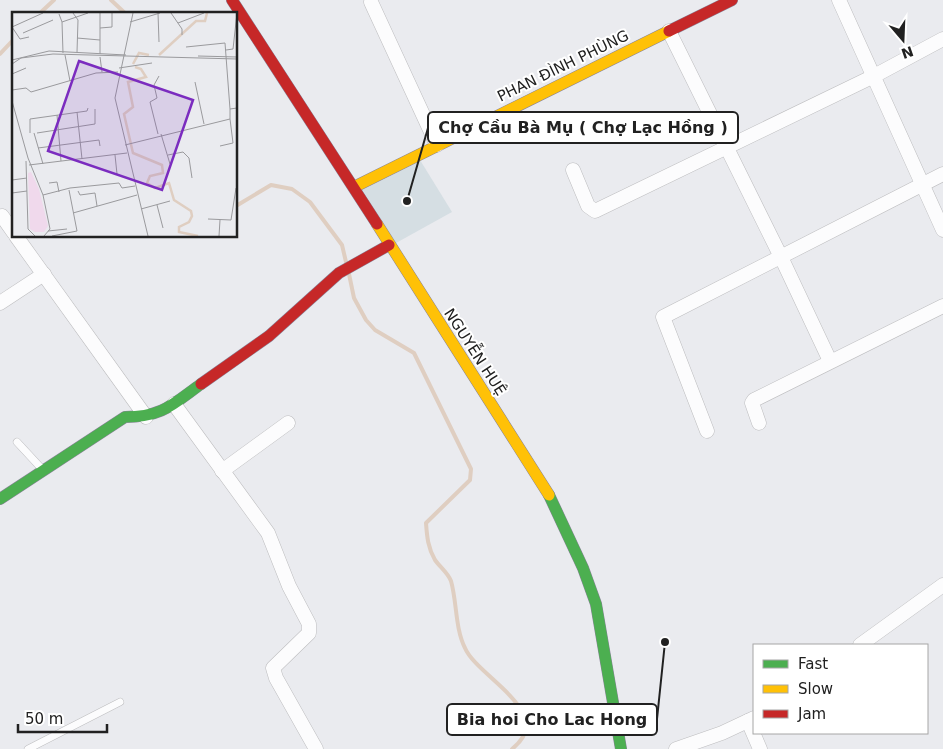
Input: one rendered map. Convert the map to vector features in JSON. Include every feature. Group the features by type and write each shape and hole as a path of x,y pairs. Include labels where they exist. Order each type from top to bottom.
{"street":[{"name":"NGUYỄN HUỆ","path":"232,0 354,187 552,501 565,525 596,604 621,749"},
{"name":"PHAN ĐÌNH PHÙNG","path":"354,187 732,0"},
{"path":"839,0 943,230"},
{"path":"371,2 437,145"},
{"path":"669,31 781,257 830,361"},
{"path":"573,170 588,206 592,211 595,210 874,76 943,39"},
{"path":"706,431 663,317 943,174"},
{"path":"2,216 12,229"},
{"path":"17,238 146,417"},
{"path":"0,499 125,417 146,417 162,412 269,336 322,286 339,273 389,245"},
{"path":"0,303 44,274"},
{"path":"759,423 752,403 754,400 943,306"},
{"path":"174,404 268,533 289,586 309,624 309,633 273,668 276,678 316,749"},
{"path":"222,471 288,424"},
{"path":"861,644 943,585"},
{"path":"676,749 751,720"},
{"path":"755,734 760,749"}],"lane":[{"path":"17,442 44,471"},
{"path":"28,749 120,702"}],"shaded area":[{"path":"420,160 452,212 396,243 362,189"}],"waterway":[{"path":"41,12 54,0"},
{"path":"111,0 124,12"},
{"path":"0,54 12,41"},
{"path":"238,205 271,185 292,189 310,202 342,245 346,262"},
{"path":"349,274 354,298 366,320 375,330 414,353 471,469 470,480 426,523 427,538 435,560 451,581 459,632 465,648 472,659 521,709 526,722 524,736 512,749"}],"traffic: fast":[{"path":"0,499 125,417 158,412 174,404 201,384"},
{"path":"549,495 583,568 596,604 621,749"}],"traffic: slow":[{"path":"354,187 669,31"},
{"path":"377,224 549,495"}],"traffic: jam":[{"path":"232,0 377,224"},
{"path":"669,31 732,0"},
{"path":"201,384 269,336 339,273 389,245"}],"place":[{"name":"Chợ Cầu Bà Mụ ( Chợ Lạc Hồng )","path":"407,201"},
{"name":"Bia hoi Cho Lac Hong","path":"665,642"}]}
